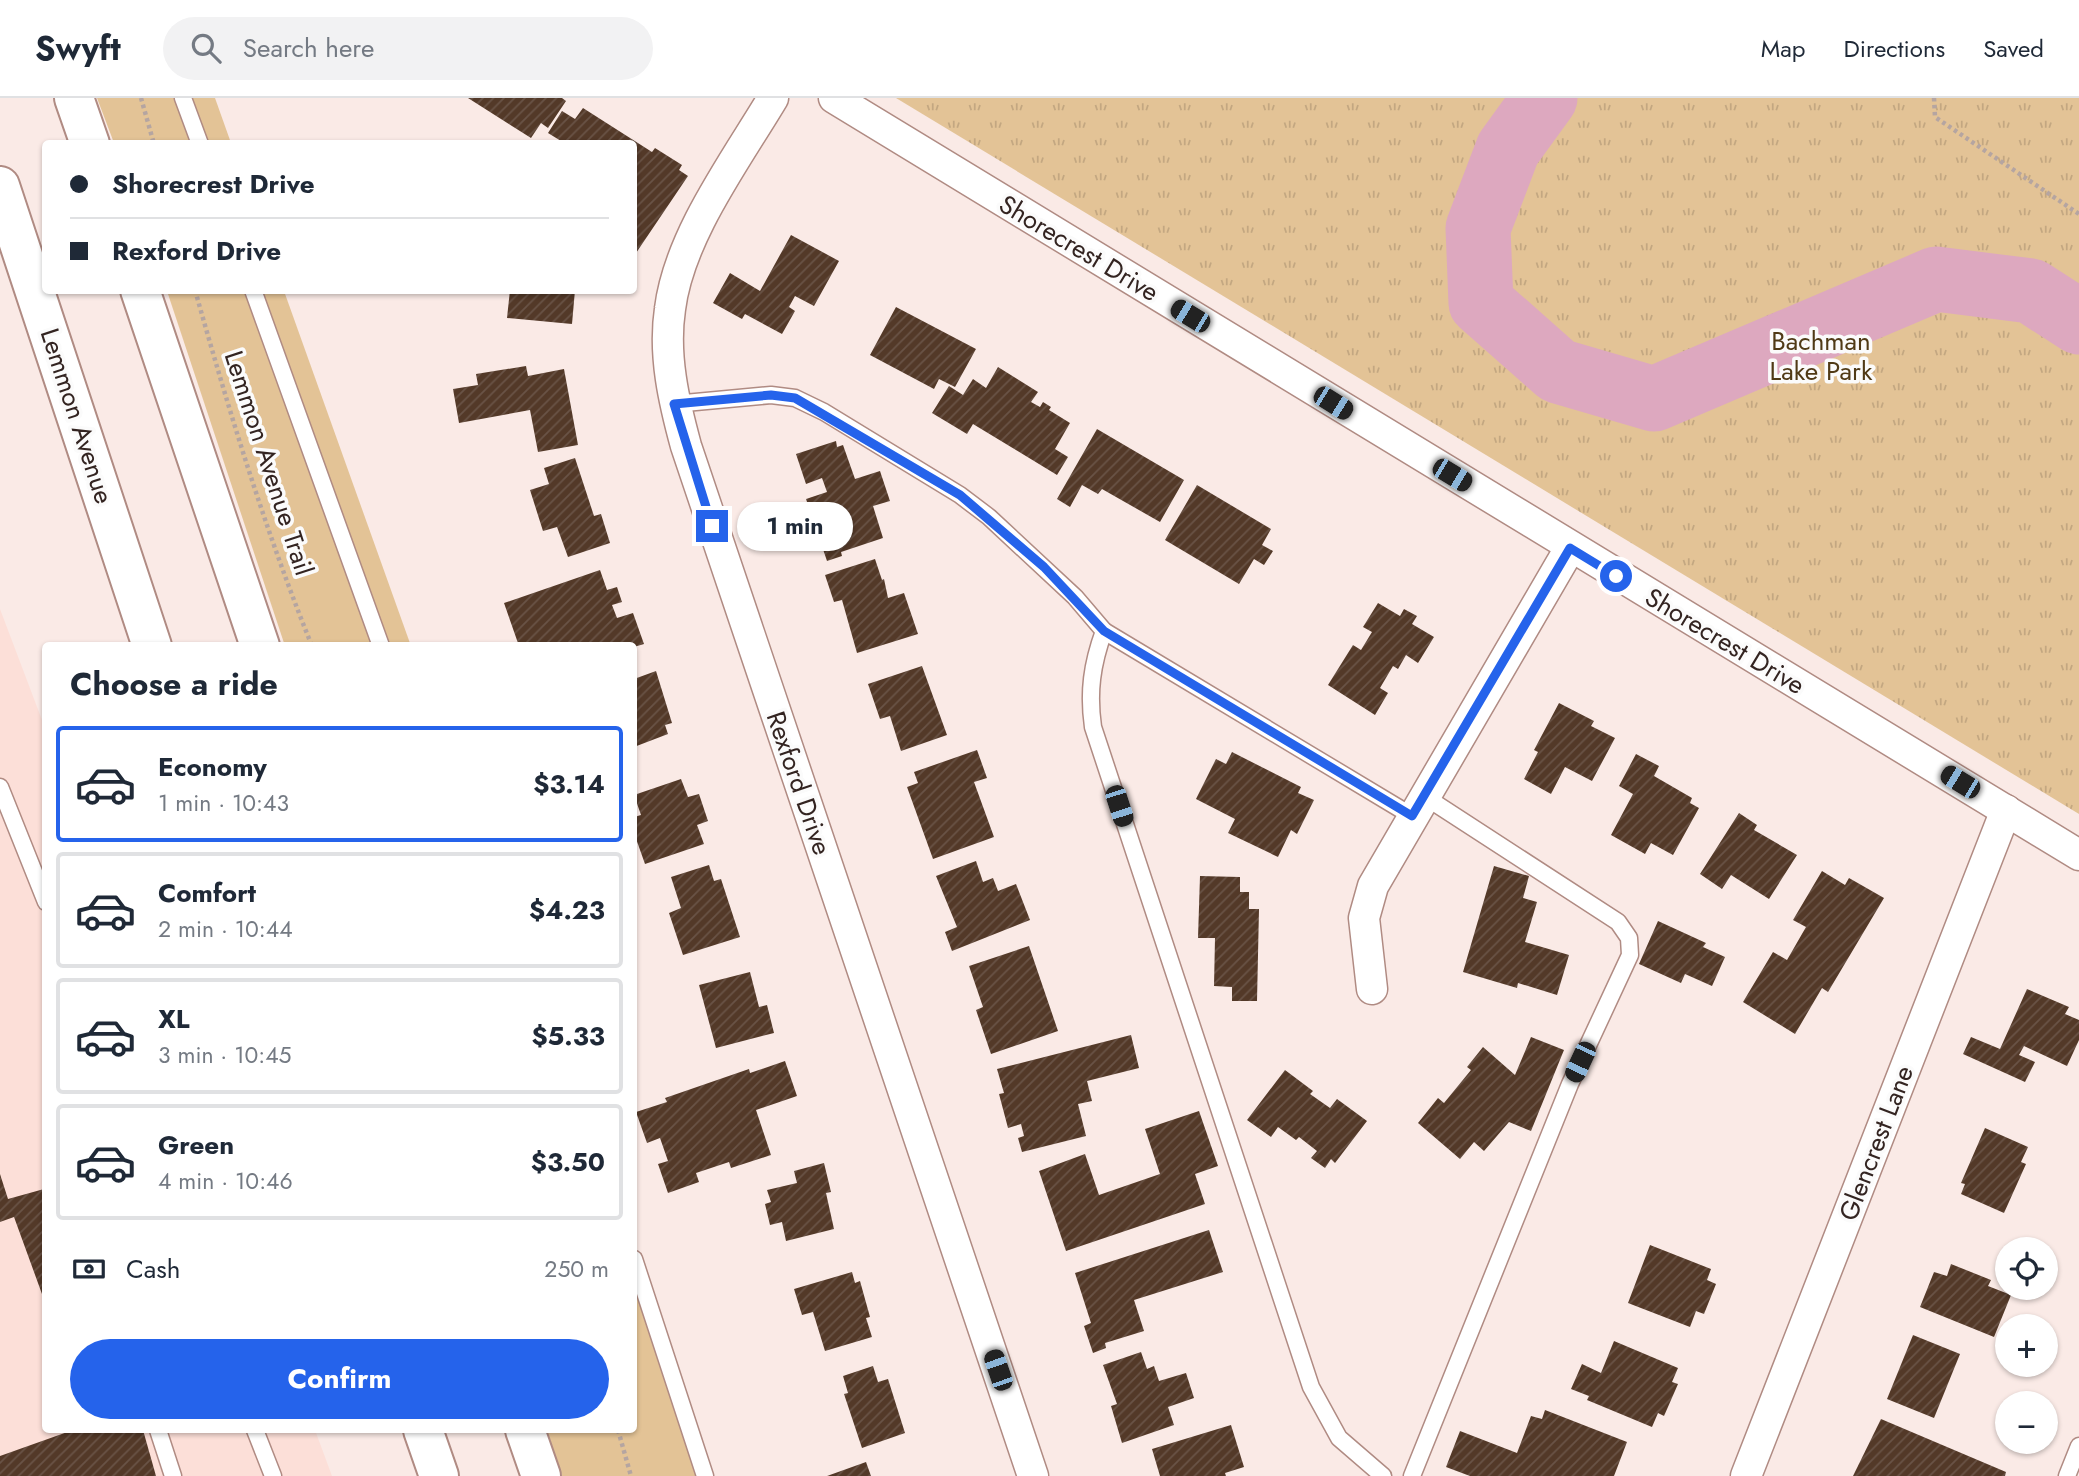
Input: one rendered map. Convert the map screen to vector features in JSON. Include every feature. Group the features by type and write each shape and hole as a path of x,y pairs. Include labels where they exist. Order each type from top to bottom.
{"main road":[{"path":"74,98 89,140"},
{"name":"Lemmon Avenue","path":"0,186 151,642"},
{"path":"141,294 259,642"},
{"path":"424,1433 439,1476"},
{"path":"526,1433 541,1476"}],"street":[{"name":"Rexford Drive","path":"773,98 707,209 683,261 670,308 668,353 674,404 1033,1476"},
{"name":"Shorecrest Drive","path":"834,98 1570,548 2079,855"},
{"path":"1372,989 1364,918 1373,886 1570,548"},
{"name":"Glencrest Lane","path":"1746,1476 2006,810"}],"lane":[{"path":"183,98 199,140"},
{"path":"254,294 381,642"},
{"path":"674,404 771,395 795,398 824,412 960,495 989,517 1075,597 1104,631 1418,806 1618,922 1629,938 1630,955 1570,1084 1412,1476"},
{"path":"1104,631 1093,662 1089,696 1093,727 1302,1361 1311,1387 1339,1438 1383,1476"},
{"path":"0,787 42,892"},
{"path":"637,1268 705,1476"},
{"path":"159,1433 173,1476"},
{"path":"256,1433 273,1476"},
{"path":"2067,1476 2079,1446"}],"path":[{"path":"141,98 153,140"},
{"path":"1934,98 1935,117 2079,214"},
{"name":"Lemmon Avenue Trail","path":"196,294 232,421 285,578 310,642"},
{"path":"619,1433 631,1476"}],"shaded area":[{"path":"0,609 42,720 42,1433 316,1433 332,1476 0,1476"}],"green space":[{"path":"97,98 215,98 230,140 113,140"},
{"name":"Bachman Lake Park","path":"896,98 2079,98 2079,814"},
{"path":"168,294 285,294 410,642 284,642"},
{"path":"637,1278 707,1476 562,1476 548,1433 637,1433"}],"building":[{"path":"468,98 562,98 566,101 548,128 541,123 531,138"},
{"path":"583,108 633,140 559,140 548,133 562,111 575,119"},
{"path":"637,142 652,152 655,148 682,165 679,170 688,176 637,252"},
{"path":"791,235 839,261 814,306 795,296 789,307 795,311 782,334 745,314 742,319 713,303 730,273 760,291"},
{"path":"510,294 575,294 572,324 507,318"},
{"path":"896,307 976,349 955,387 939,379 934,389 870,355"},
{"path":"526,366 528,376 564,369 578,445 538,452 530,410 459,423 453,389 478,385 476,374"},
{"path":"998,367 1038,392 1031,402 1040,407 1043,402 1051,407 1049,410 1070,423 1055,449 1068,457 1057,475 973,424 967,434 932,413 949,386 963,395 973,379 986,388"},
{"path":"1097,429 1184,480 1160,522 1102,489 1098,494 1082,485 1070,507 1057,499"},
{"path":"836,441 837,447 843,445 855,479 880,471 890,501 873,506 883,538 841,552 842,556 827,561 806,499 827,492 822,478 806,484 796,454"},
{"path":"575,458 594,516 601,514 610,543 568,557 557,527 543,531 530,490 549,484 544,468"},
{"path":"1197,485 1271,529 1262,545 1273,551 1264,565 1254,559 1239,584 1165,540"},
{"path":"875,559 882,580 884,579 888,598 904,593 918,634 857,653 842,600 834,602 825,575"},
{"path":"600,570 607,590 617,587 622,602 612,605 617,618 633,613 644,644 637,646 637,642 518,642 504,603"},
{"path":"1378,603 1400,616 1404,609 1417,616 1412,624 1434,637 1418,663 1406,655 1398,669 1393,666 1380,688 1388,693 1375,715 1328,685 1353,645 1361,650 1372,632 1363,627"},
{"path":"922,666 947,735 901,751 890,716 880,719 868,684"},
{"path":"656,671 672,723 665,725 668,734 637,746 637,678"},
{"path":"1559,703 1594,721 1591,726 1615,738 1592,781 1565,767 1551,794 1524,779 1538,752 1534,750"},
{"path":"977,750 987,778 974,782 994,837 933,859 907,787 918,783 914,772"},
{"path":"1232,752 1301,787 1298,793 1314,800 1297,834 1291,830 1278,857 1228,833 1235,819 1196,799 1216,759 1226,764"},
{"path":"1636,754 1659,766 1654,776 1692,798 1690,803 1699,808 1673,855 1651,843 1645,854 1611,835 1633,794 1619,786"},
{"path":"681,779 688,797 699,794 708,821 697,825 704,844 645,864 637,841 637,816 641,815 637,794"},
{"path":"1739,813 1757,825 1754,830 1797,855 1769,899 1731,875 1722,889 1700,874"},
{"path":"976,861 983,882 993,878 998,891 1016,884 1030,920 952,951 945,932 957,927 936,876"},
{"path":"709,865 714,881 721,879 740,937 683,955 669,913 681,908 671,877"},
{"path":"1494,866 1529,876 1523,898 1537,902 1525,942 1569,955 1557,995 1518,983 1517,988 1463,972"},
{"path":"1822,871 1845,885 1849,878 1884,898 1828,992 1822,988 1795,1034 1743,1002 1773,952 1787,960 1806,927 1793,920"},
{"path":"1200,876 1240,877 1240,892 1249,892 1249,909 1259,909 1257,1001 1232,1001 1232,987 1214,986 1215,938 1198,938"},
{"path":"1658,921 1706,943 1703,947 1725,957 1712,986 1685,974 1681,983 1639,964"},
{"path":"1029,946 1058,1031 991,1054 976,1010 983,1007 969,966"},
{"path":"750,972 759,1007 767,1005 774,1033 716,1048 699,985"},
{"path":"2027,989 2069,1007 2065,1014 2079,1020 2079,1040 2067,1066 2024,1046 2019,1055 2035,1062 2025,1082 1963,1054 1971,1037 2000,1049"},
{"path":"1131,1035 1139,1068 1087,1081 1092,1101 1078,1104 1086,1136 1022,1152 1018,1138 1024,1136 1021,1124 1008,1128 999,1094 1004,1093 997,1069"},
{"path":"1531,1037 1564,1050 1531,1131 1509,1122 1484,1151 1474,1142 1460,1159 1418,1123 1438,1098 1444,1103 1471,1070 1467,1067 1483,1047 1515,1075"},
{"path":"785,1061 797,1096 756,1110 771,1155 731,1168 729,1162 696,1173 699,1182 668,1193 658,1164 668,1161 660,1138 647,1143 637,1112 667,1102 665,1098 749,1069 750,1073"},
{"path":"1285,1070 1313,1091 1310,1094 1330,1108 1337,1099 1367,1121 1335,1163 1331,1159 1325,1168 1311,1158 1317,1151 1299,1137 1296,1140 1278,1127 1271,1137 1247,1120"},
{"path":"1199,1111 1218,1166 1195,1174 1205,1204 1066,1251 1039,1171 1085,1154 1099,1195 1160,1174 1145,1129"},
{"path":"1985,1128 2028,1147 2021,1162 2026,1164 2004,1213 1961,1194 1965,1184 1961,1183"},
{"path":"824,1163 831,1192 826,1193 834,1229 786,1241 782,1222 770,1225 765,1204 771,1202 767,1190 797,1183 794,1171"},
{"path":"0,1174 8,1199 42,1190 42,1294 14,1217 0,1222"},
{"path":"1209,1230 1223,1272 1134,1300 1144,1331 1105,1343 1106,1348 1093,1353 1084,1326 1091,1323 1075,1273"},
{"path":"1650,1245 1711,1269 1707,1280 1716,1284 1704,1314 1696,1311 1690,1327 1628,1303"},
{"path":"1951,1264 1991,1280 1988,1286 1995,1289 1995,1300 2009,1300 2003,1314 1995,1314 1994,1337 1920,1307 1934,1272 1947,1276"},
{"path":"852,1272 855,1283 860,1281 870,1317 866,1318 872,1337 825,1351 813,1312 802,1315 794,1289"},
{"path":"1913,1335 1960,1354 1934,1418 1887,1399"},
{"path":"1614,1341 1678,1368 1672,1382 1678,1384 1664,1416 1658,1413 1652,1427 1587,1400 1589,1396 1571,1389 1582,1364 1601,1373"},
{"path":"1141,1352 1147,1369 1154,1366 1159,1381 1186,1373 1194,1398 1168,1407 1174,1425 1122,1443 1111,1406 1117,1404 1103,1365"},
{"path":"873,1366 878,1382 888,1379 905,1433 862,1448 844,1394 848,1393 843,1376"},
{"path":"1545,1410 1627,1442 1614,1476 1470,1476 1446,1467 1460,1431 1517,1453 1531,1416 1542,1419"},
{"path":"1881,1419 2006,1472 2005,1476 1853,1476"},
{"path":"1231,1425 1244,1467 1225,1473 1226,1476 1160,1476 1152,1449"},
{"path":"65,1433 144,1433 156,1476 0,1476 0,1456"},
{"path":"866,1462 871,1476 827,1476"}],"waterway":[{"path":"1545,98 1508,149 1478,228 1481,303 1558,371 1654,399 1936,279 2031,291 2079,322"}],"route":[{"path":"712,526 674,404 707,398 771,395 795,398 824,412 960,495 989,517 1044,567 1104,631 1412,816 1570,548 1616,576"}]}
